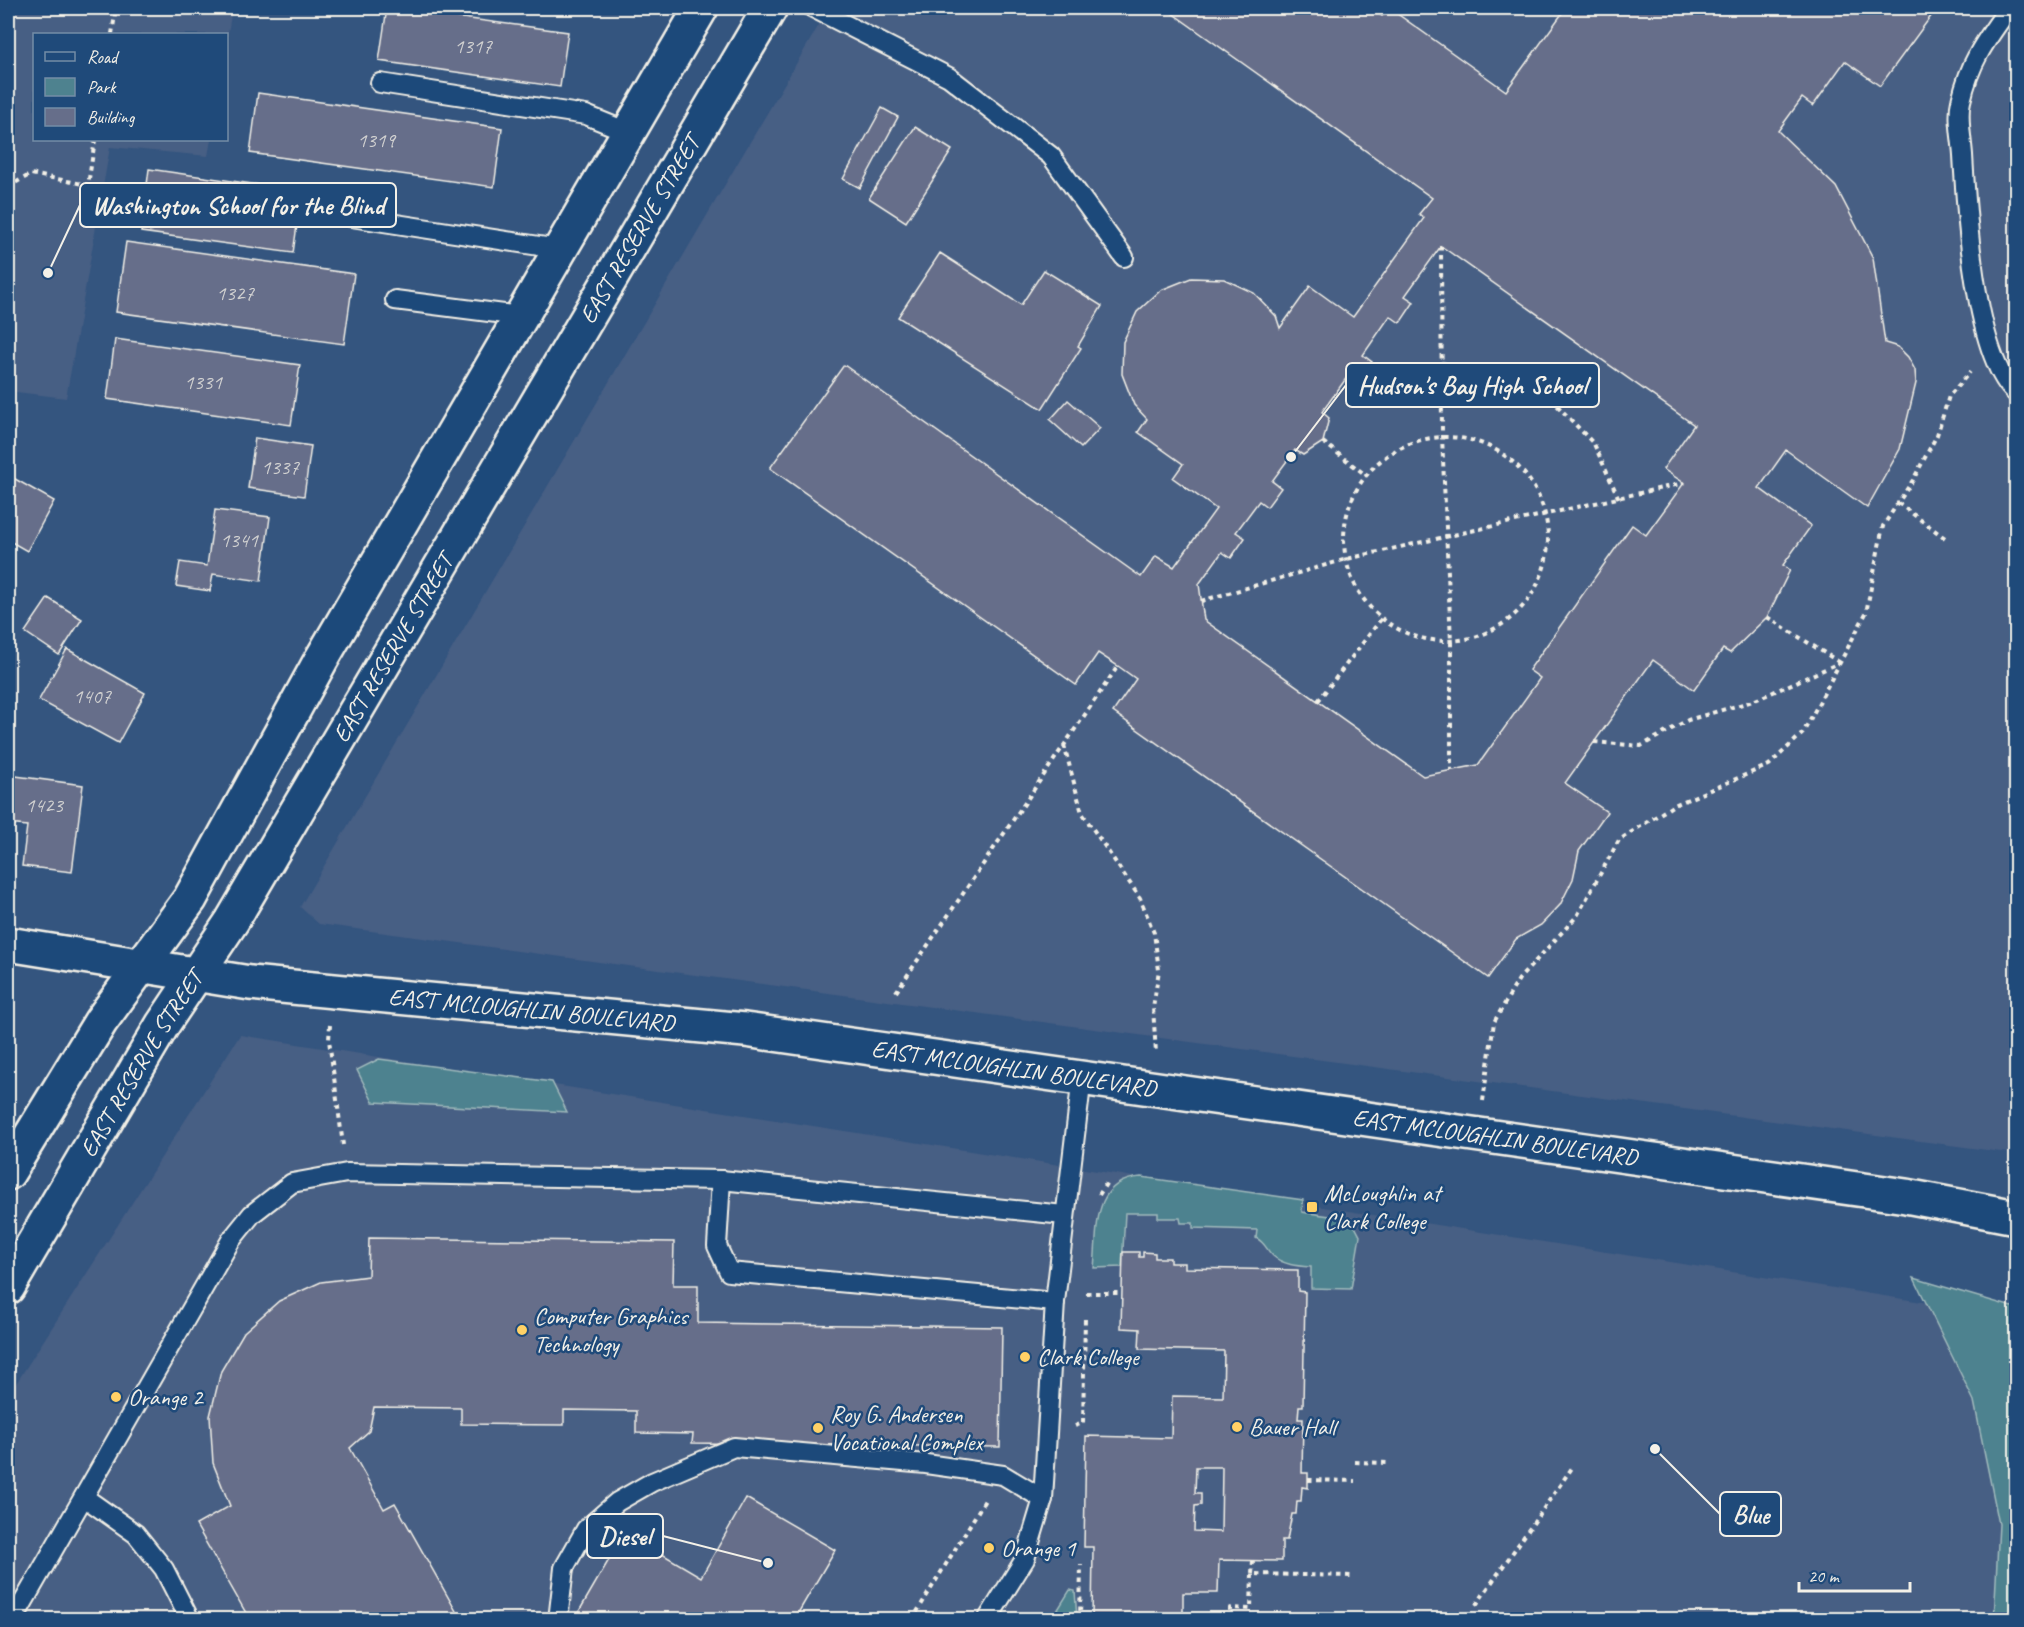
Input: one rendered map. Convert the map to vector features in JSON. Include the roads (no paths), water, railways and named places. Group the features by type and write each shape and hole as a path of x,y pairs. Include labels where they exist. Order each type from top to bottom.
{"street":[{"name":"EAST RESERVE STREET","path":"8,1173 101,1022 190,899 321,660 701,8"},
{"name":"EAST RESERVE STREET","path":"8,1287 163,1024 238,911 770,8"},
{"name":"EAST MCLOUGHLIN BOULEVARD","path":"8,944 144,964 250,983 745,1030 1906,1196 2016,1217"}],"lane":[{"path":"813,8 949,77 1051,156 1124,257"},
{"path":"2009,8 1976,54 1960,103 1968,246 1991,350 1998,368 2016,393"},
{"path":"380,83 586,115 628,132"},
{"path":"351,218 559,249"},
{"path":"395,300 520,316"},
{"path":"987,1620 1024,1559 1044,1499 1055,1302 1082,1077"},
{"path":"13,1620 231,1240 252,1214 292,1183 346,1173 722,1180 1064,1215"},
{"path":"722,1180 717,1246 729,1272 1055,1302"},
{"path":"558,1620 564,1569 586,1529 617,1502 652,1482 734,1447 926,1464 1003,1475 1044,1499"},
{"path":"84,1497 136,1534 164,1569 190,1620"}],"place":[{"name":"Washington School for the Blind","path":"48,273"},
{"name":"Hudson's Bay High School","path":"1291,457"},
{"name":"McLoughlin at Clark College","path":"1312,1207"},
{"name":"Computer Graphics Technology","path":"522,1330"},
{"name":"Clark College","path":"1025,1357"},
{"name":"Orange 2","path":"116,1397"},
{"name":"Bauer Hall","path":"1237,1427"},
{"name":"Roy G. Andersen Vocational Complex","path":"818,1428"},
{"name":"Blue","path":"1655,1449"},
{"name":"Orange 1","path":"989,1548"},
{"name":"Diesel","path":"768,1563"}]}
